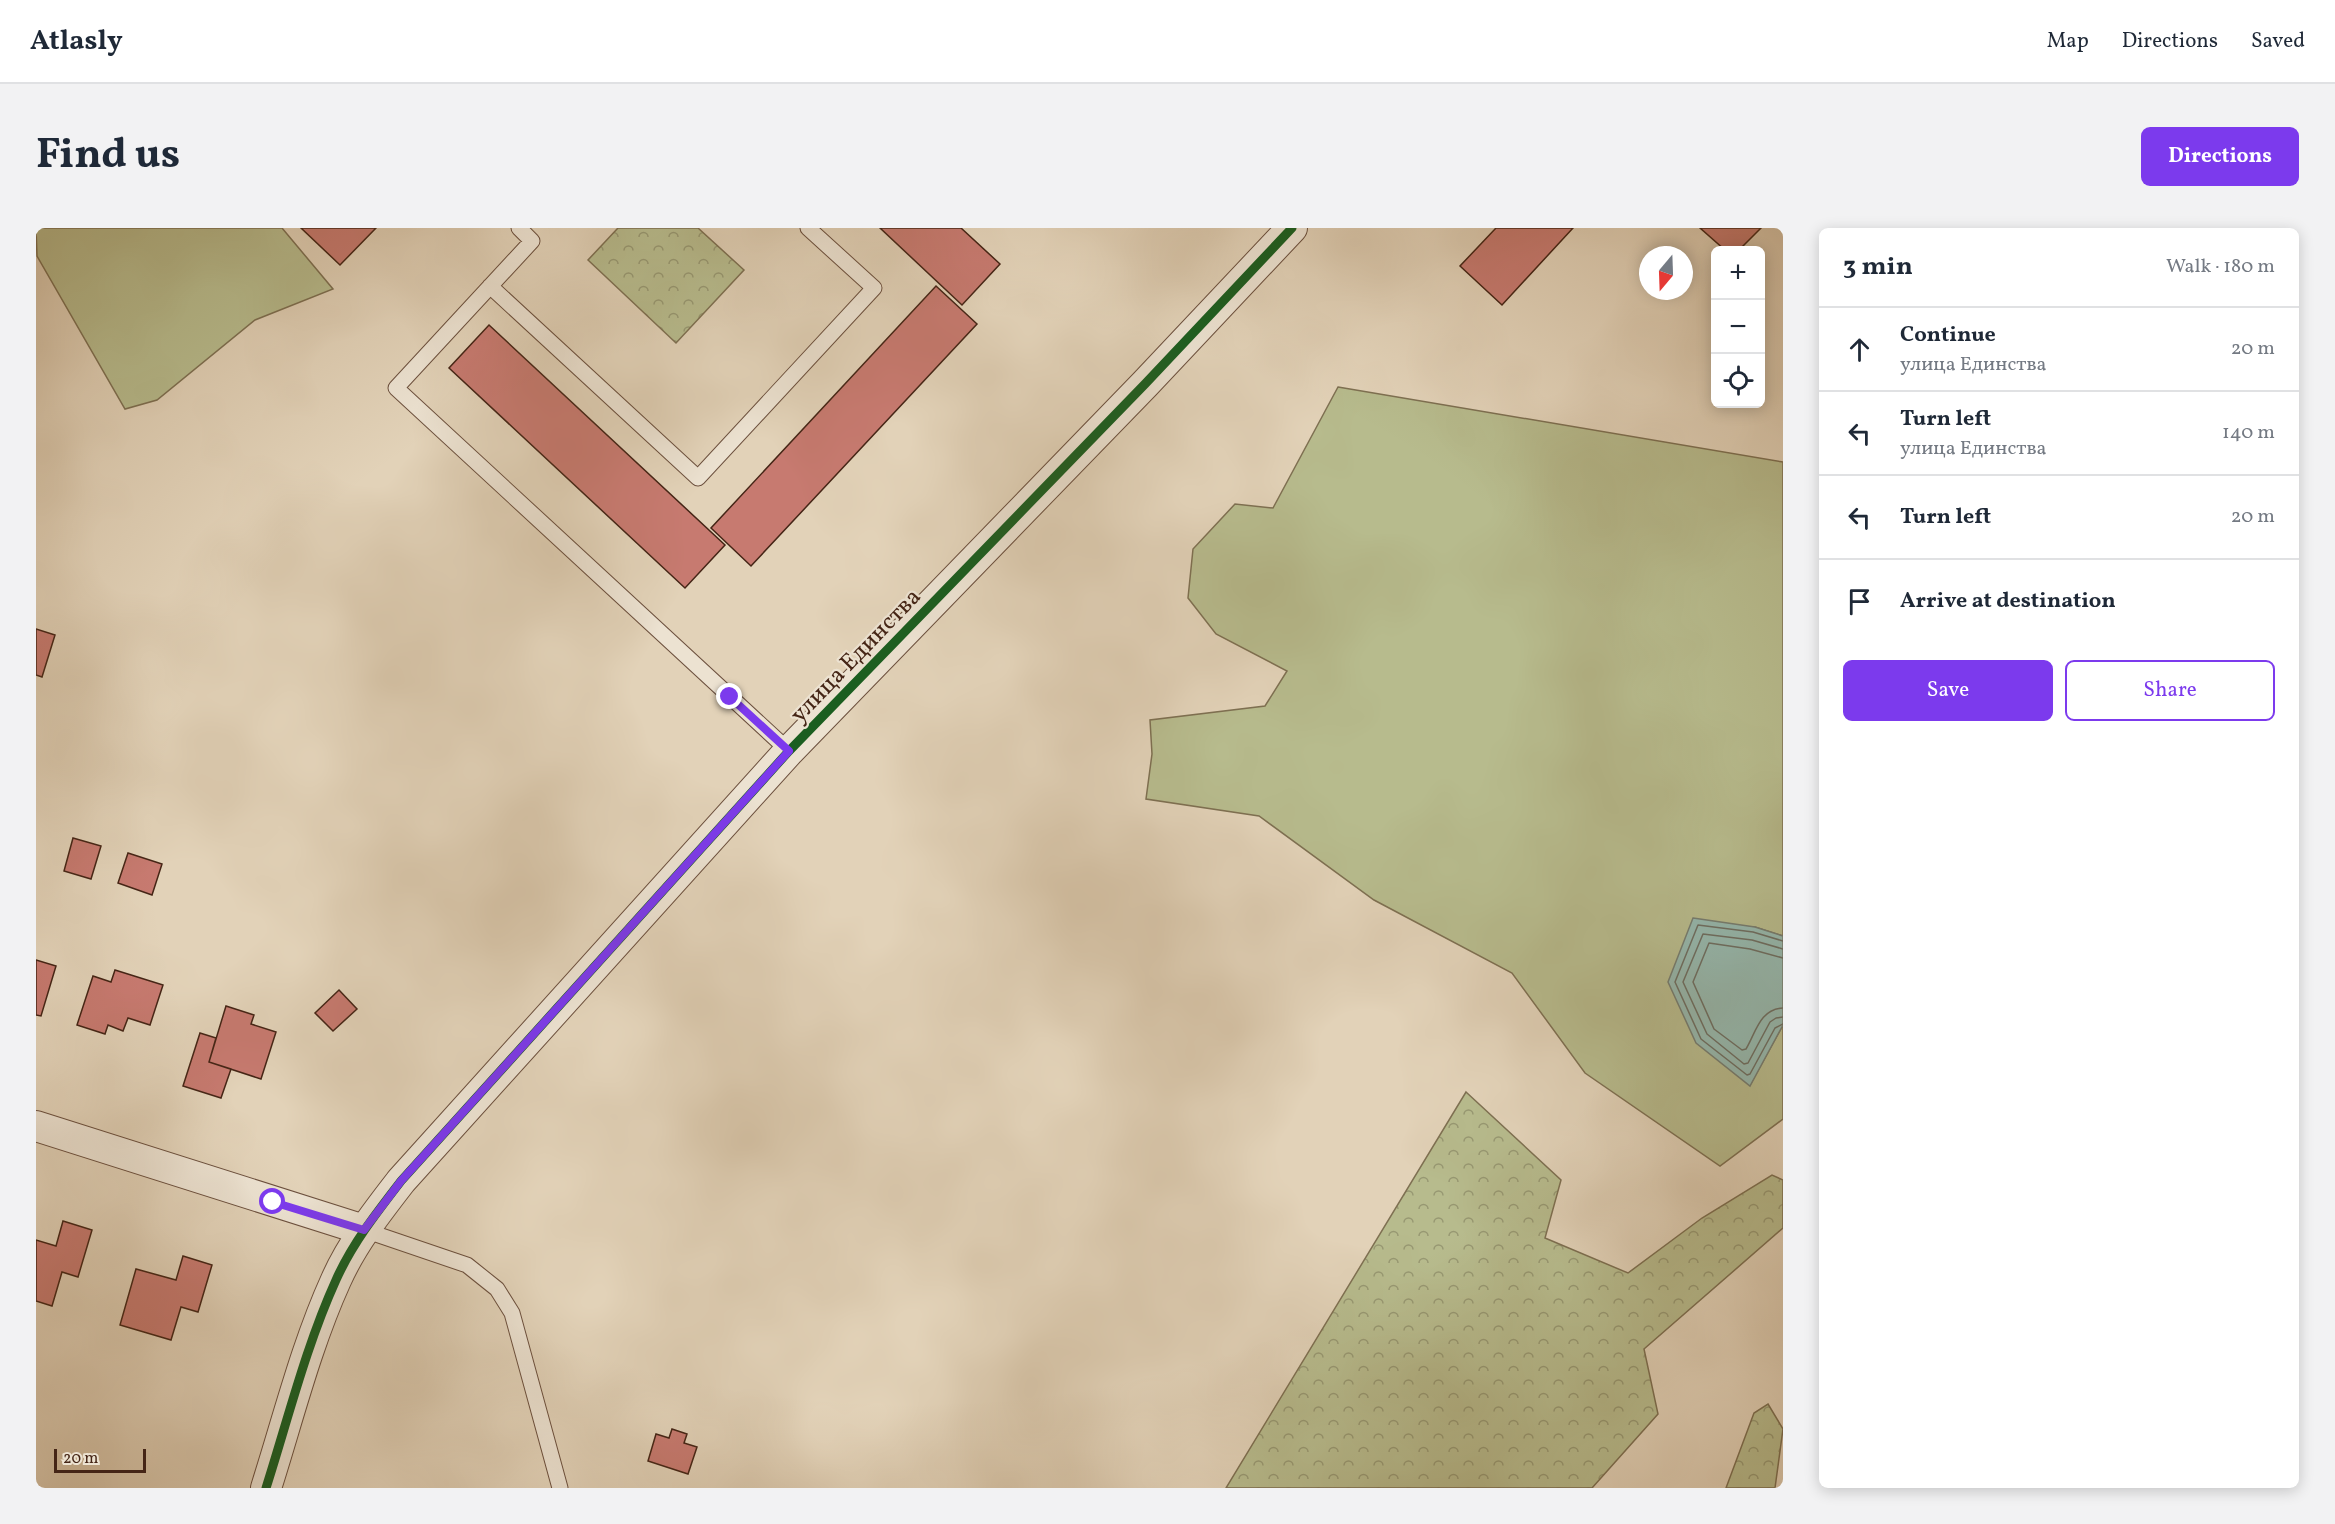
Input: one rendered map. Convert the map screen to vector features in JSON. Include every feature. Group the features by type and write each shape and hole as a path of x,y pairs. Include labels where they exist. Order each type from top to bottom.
{"street":[{"name":"улица Единства","path":"266,1488 309,1352 336,1280 364,1230 401,1181 789,751 1145,384 1292,228"},
{"path":"36,1126 364,1230"}],"lane":[{"path":"519,228 532,241 396,388 789,751"},
{"path":"490,286 698,478 874,288 808,228"},
{"path":"364,1230 467,1265 497,1288 512,1313 560,1488"}],"green space":[{"path":"36,228 282,228 333,289 255,320 157,400 125,409 37,256"},
{"path":"618,228 698,228 744,270 676,343 588,260"},
{"path":"1338,387 1783,462 1783,936 1755,927 1750,1085 1783,1025 1783,1119 1720,1166 1585,1073 1512,973 1374,900 1259,816 1146,799 1152,754 1150,720 1265,706 1287,671 1216,634 1188,598 1193,549 1235,504 1273,508"},
{"path":"1466,1092 1561,1180 1545,1238 1628,1273 1702,1218 1772,1175 1783,1180 1783,1228 1644,1349 1658,1414 1592,1488 1226,1488"},
{"path":"1768,1404 1783,1429 1775,1488 1726,1488 1754,1413"}],"water":[{"path":"1693,918 1755,927 1783,936 1783,1025 1750,1086 1696,1043 1668,982"}],"building":[{"path":"301,228 376,228 340,265"},
{"path":"880,228 961,228 1000,264 962,305"},
{"path":"1496,228 1573,228 1502,305 1460,266"},
{"path":"1700,228 1761,228 1743,246 1720,246"},
{"path":"936,286 977,324 751,566 711,528"},
{"path":"489,325 725,545 685,588 449,368"},
{"path":"36,629 55,635 42,677 36,675"},
{"path":"73,838 101,846 91,879 64,871"},
{"path":"128,853 162,864 152,895 118,883"},
{"path":"36,960 56,966 41,1016 36,1015"},
{"path":"115,970 163,985 150,1025 128,1018 123,1031 108,1025 105,1034 77,1025 93,976 111,982"},
{"path":"339,990 357,1009 333,1031 315,1013"},
{"path":"226,1006 254,1015 251,1024 276,1032 261,1079 209,1062"},
{"path":"200,1033 216,1038 209,1062 231,1069 221,1098 183,1086"},
{"path":"63,1221 92,1230 78,1277 62,1272 52,1306 36,1301 36,1240 56,1246"},
{"path":"183,1256 212,1265 198,1312 181,1307 171,1340 120,1325 136,1269 176,1280"},
{"path":"672,1429 687,1434 684,1443 697,1447 688,1474 648,1461 656,1434 669,1438"}],"cycle path":[{"path":"266,1488 306,1357 325,1305 357,1241 401,1181 789,751 1145,384 1292,228"}],"route":[{"path":"273,1202 364,1230 401,1181 789,751 730,697"}]}
